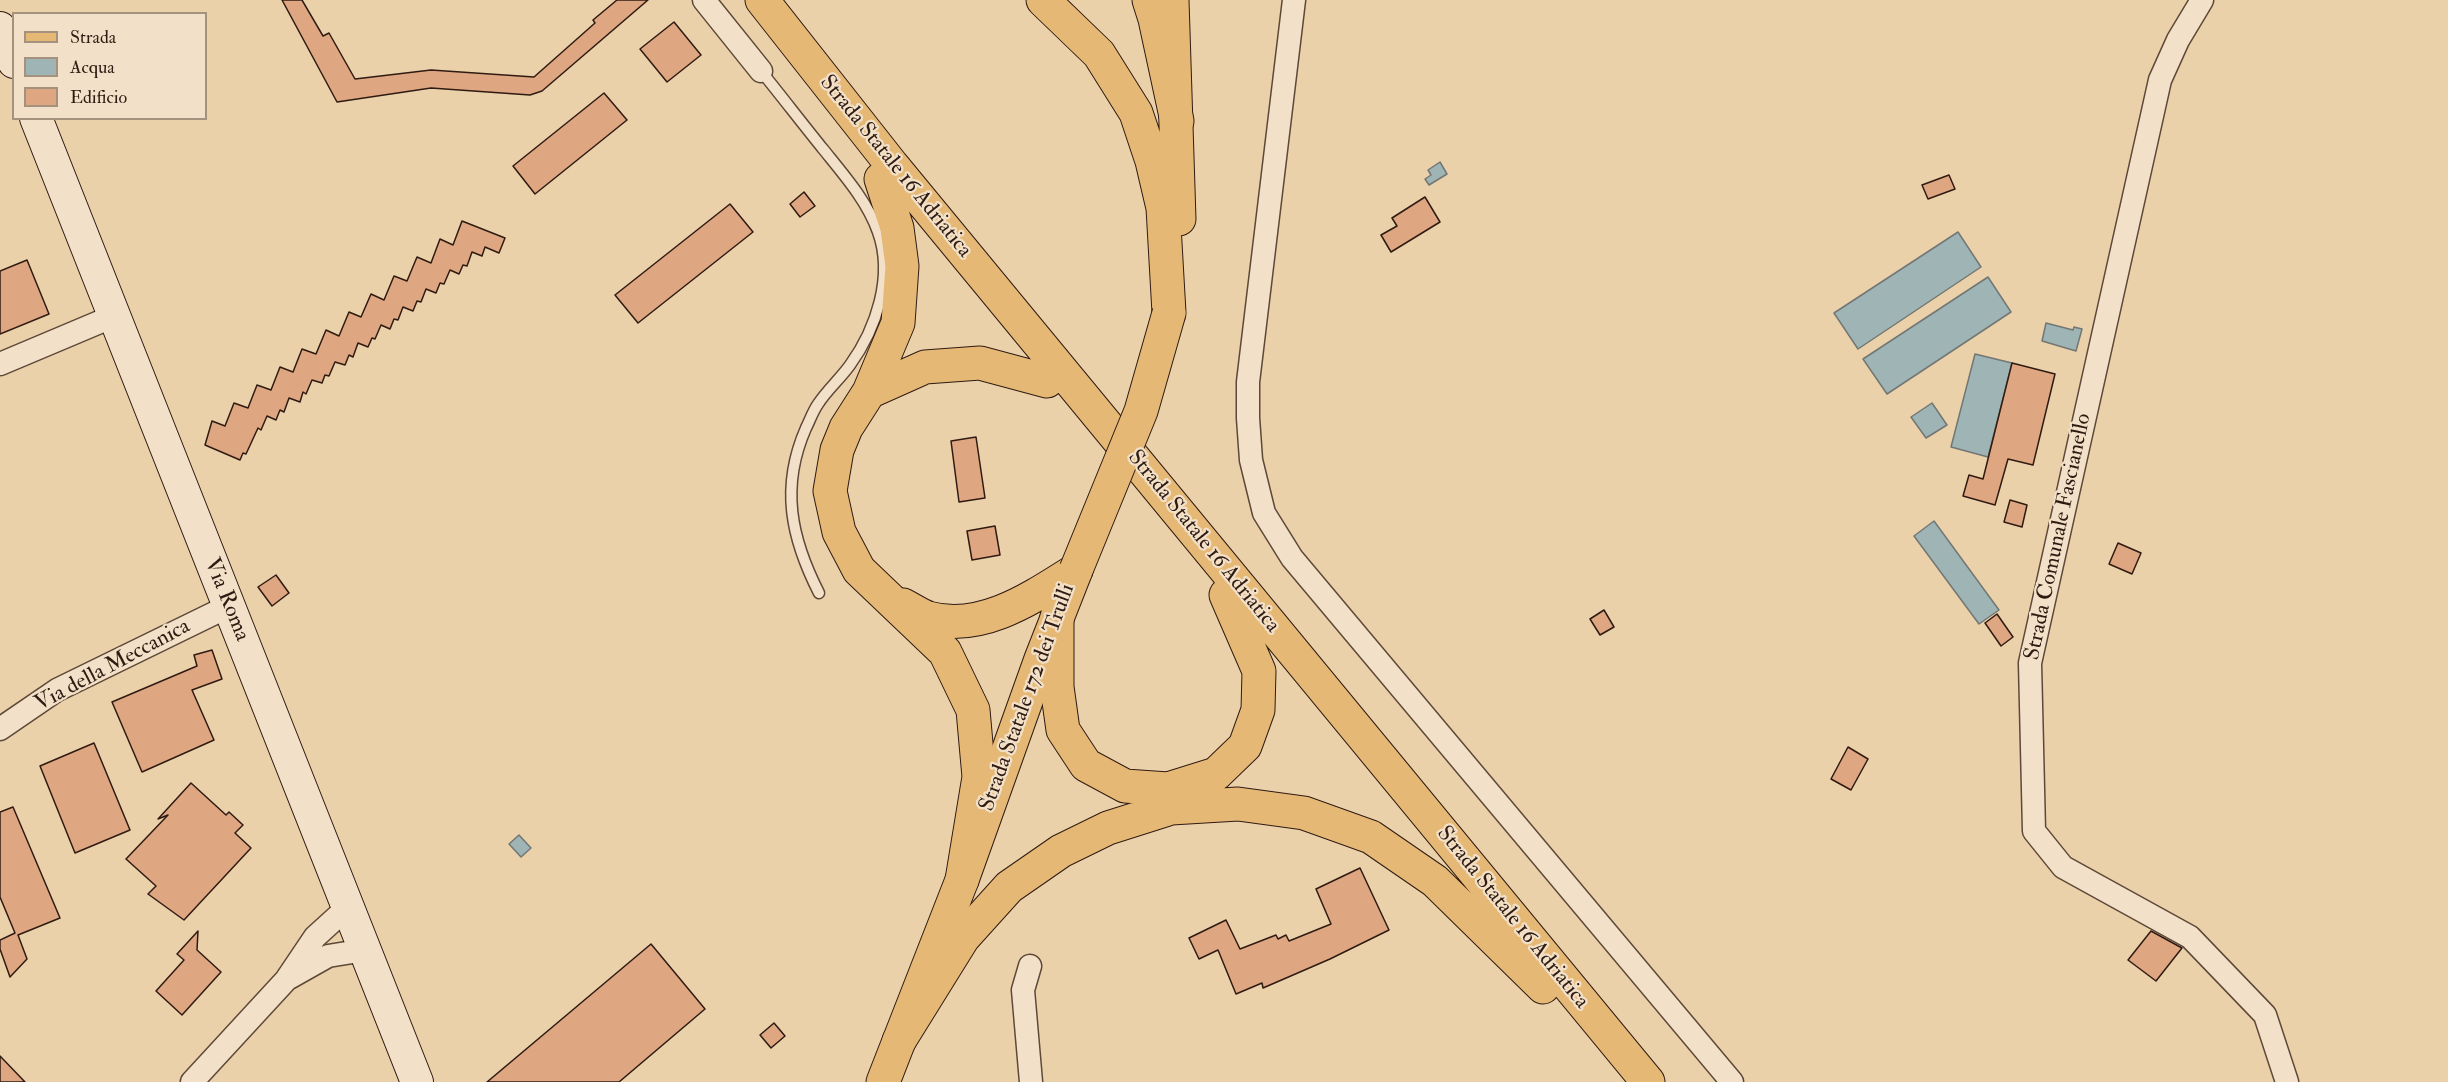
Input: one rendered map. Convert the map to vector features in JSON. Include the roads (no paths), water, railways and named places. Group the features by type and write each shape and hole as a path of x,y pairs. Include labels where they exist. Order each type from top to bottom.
{"main road":[{"name":"Strada Statale 16 Adriatica","path":"740,0 881,179 1226,595 1621,1082"},
{"name":"Strada Statale 16 Adriatica","path":"762,0 927,207 1648,1082"},
{"path":"778,0 927,207"},
{"path":"1043,0 1100,54 1136,112 1152,161 1163,208 1169,313"},
{"path":"1149,0 1177,121"},
{"path":"1169,313 1178,254 1180,189 1172,0"},
{"path":"881,179 897,228 902,266 898,323 869,392 846,428 837,450 830,491 839,532 860,570 945,652 974,710 979,777 962,880"},
{"name":"Strada Statale 172 dei Trulli","path":"883,1082 962,880 1057,617 1141,411 1169,313"},
{"path":"869,392 925,367 980,363 1047,381"},
{"path":"885,596 928,618 966,621 1019,606 1076,570"},
{"path":"1057,617 1057,687 1063,730 1086,765 1125,786 1168,789 1216,774 1245,746 1258,710 1259,671 1226,595"},
{"path":"899,1041 963,938 1009,887 1061,851 1108,828 1171,808 1238,804 1304,813 1371,837 1435,881 1543,987"}],"street":[{"path":"704,0 761,71"},
{"path":"1294,0 1248,382 1251,460 1264,513 1292,558 1732,1082"},
{"name":"Strada Comunale Fascianello","path":"2202,0 2178,40 2160,80 2030,663 2034,831 2064,867 2190,937 2265,1015 2287,1082"},
{"path":"0,28 12,57"},
{"name":"Via Roma","path":"37,120 417,1082"},
{"path":"0,364 114,316"},
{"name":"Via della Meccanica","path":"0,729 57,690 229,606"},
{"path":"192,1082 285,980 315,937 348,908"},
{"path":"285,980 328,956 365,950"},
{"path":"1030,966 1023,990 1031,1082"}],"lane":[{"path":"761,71 859,194 878,233 884,263 880,296 871,331 850,365 817,404 797,448 790,486 794,533 804,565 819,593"}],"water":[{"path":"1440,162 1447,174 1429,185 1425,179 1431,175 1428,170"},
{"path":"1958,232 1981,267 1858,349 1834,313"},
{"path":"1988,277 2011,312 1887,394 1863,359"},
{"path":"2046,323 2073,330 2074,327 2082,329 2076,351 2042,341"},
{"path":"1975,354 2012,363 1988,457 1951,447"},
{"path":"1932,403 1947,425 1926,438 1911,417"},
{"path":"1934,521 1999,610 1979,624 1914,536"},
{"path":"519,835 531,848 521,857 509,844"}]}
